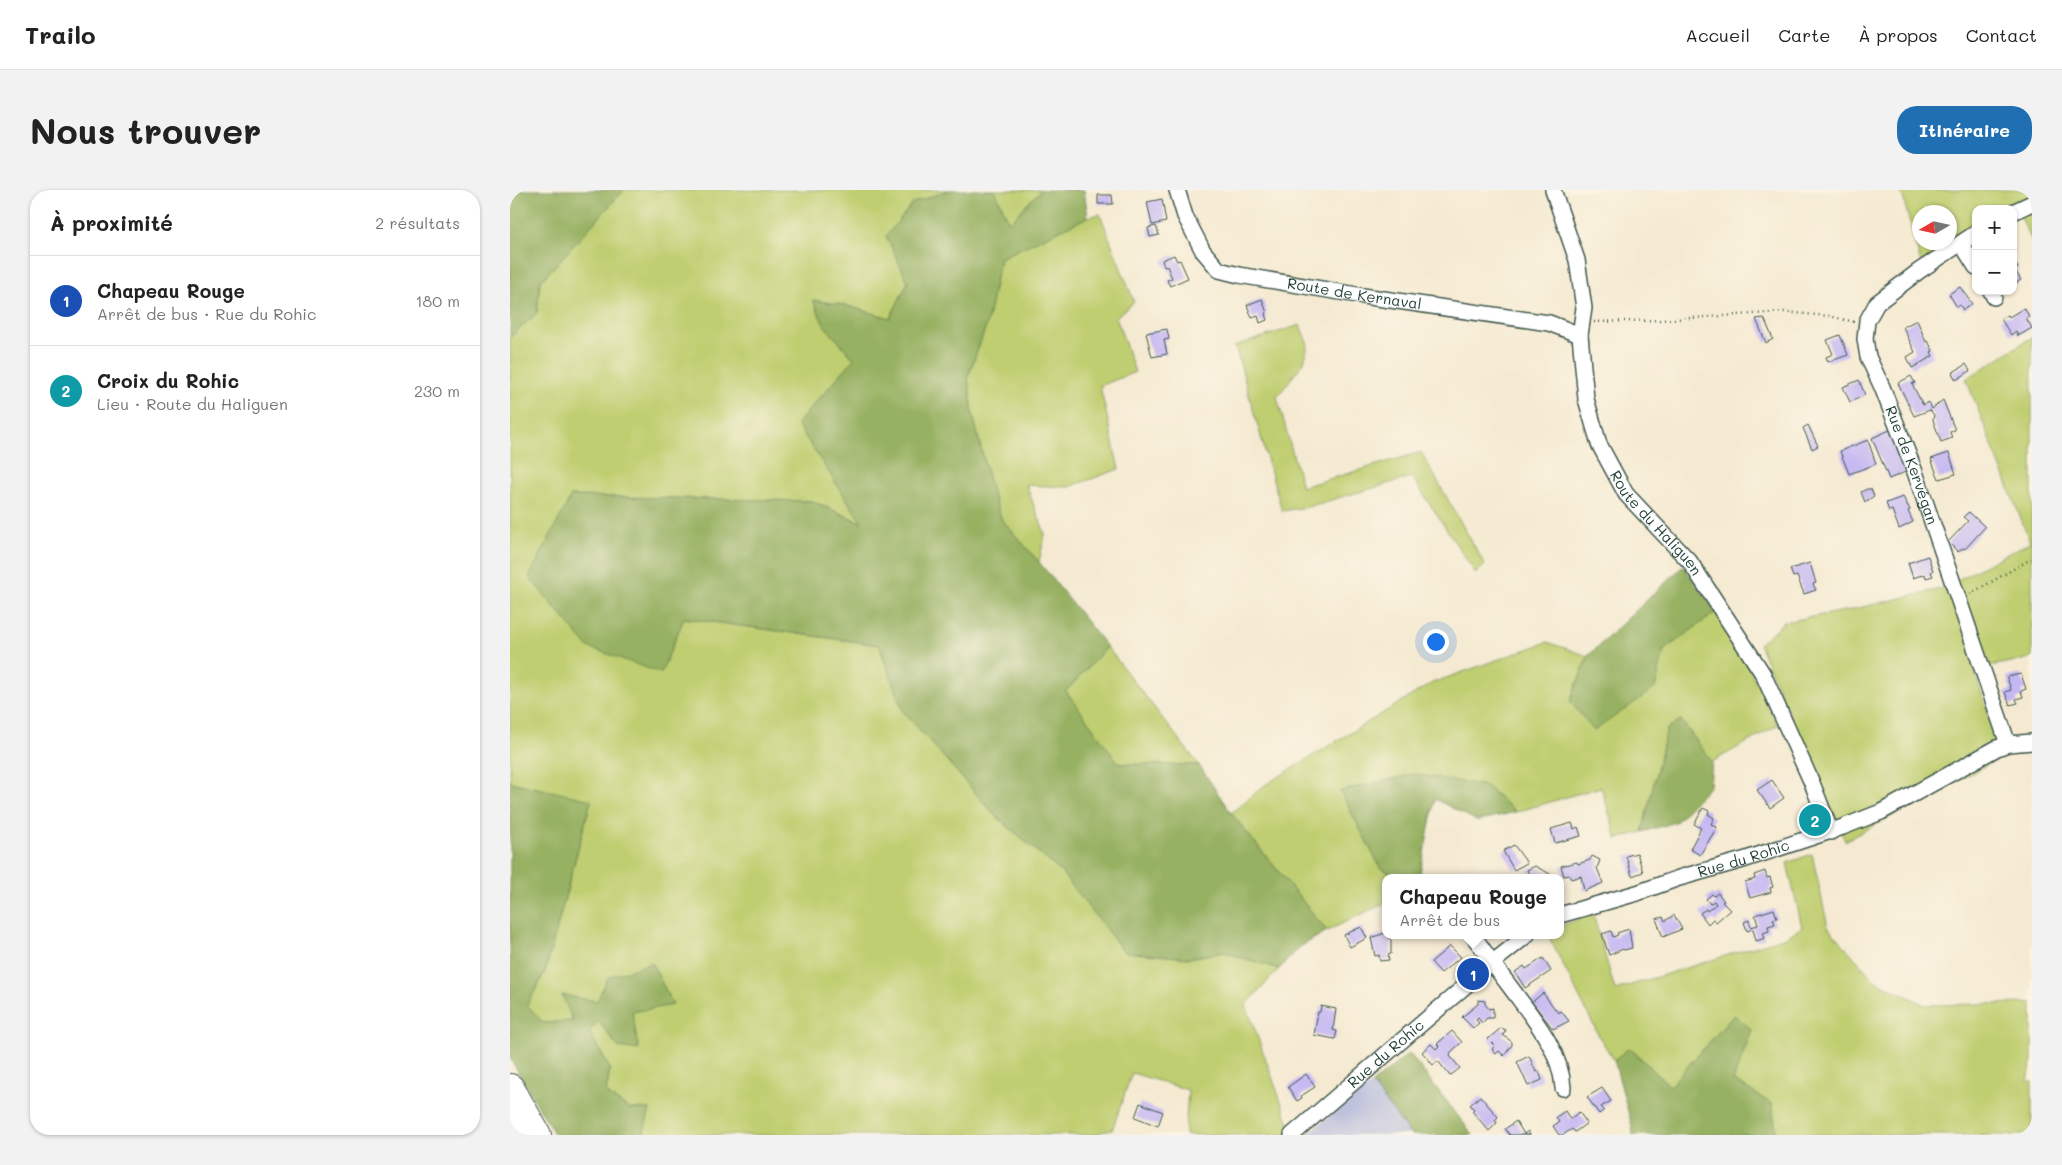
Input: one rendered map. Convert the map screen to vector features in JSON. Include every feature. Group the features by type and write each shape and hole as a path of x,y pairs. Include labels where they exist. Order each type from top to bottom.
{"highway":[{"path":"510,1088 537,1135"},
{"path":"510,1129 513,1135"}],"street":[{"name":"Route de Kernaval","path":"1176,190 1183,212 1203,251 1219,270 1354,294 1581,329"},
{"name":"Route du Haliguen","path":"1553,190 1577,260 1584,308 1581,329 1586,399 1599,444 1626,494 1690,562 1763,674 1812,783 1831,832"},
{"path":"2017,210 2032,203"},
{"path":"1866,324 1877,303 1919,271 1972,236"},
{"path":"1961,243 1972,261"},
{"name":"Rue de Kervégan","path":"1866,324 1865,339 1868,357 1904,441 2008,744"},
{"name":"Rue du Rohic","path":"1564,915 1831,832 1881,812 1985,754 2008,744 2032,742"},
{"path":"1476,939 1536,1022 1551,1046 1560,1067 1564,1088"},
{"name":"Rue du Rohic","path":"1292,1135 1522,939"}],"path":[{"path":"1581,329 1660,320 1784,312 1829,316 1866,324"},
{"path":"1960,603 1973,591 2031,558"}],"shaded area":[{"path":"1372,1084 1411,1135 1306,1135 1357,1095"}],"green space":[{"path":"510,190 624,190 540,282 537,313 510,337"},
{"path":"624,190 949,190 913,204 908,282 890,318 844,305 813,300 824,325 854,359 797,424 863,523 812,501 571,496 661,673 684,618 879,645 903,711 996,816 1061,872 1124,952 1189,958 1224,952 1279,969 1246,1005 1293,1135 1185,1135 1188,1090 1132,1073 1112,1130 1100,1132 1099,1135 643,1135 650,1109 629,1109 606,1093 610,1069 589,1031 598,1021 618,1047 632,1012 672,1005 597,1002 562,995 574,1021 543,1023 527,1005 545,972 591,801 510,782 510,337 537,313 540,282"},
{"path":"949,190 995,190 1009,223 1041,190 1084,190 1088,217 1000,258 987,323 968,377 973,415 991,489 1002,520 1039,562 1107,647 1066,691 1119,764 1199,765 1231,813 1327,931 1300,947 1279,969 1224,952 1189,958 1124,952 1061,872 996,816 903,711 879,645 684,618 661,673 588,647 529,577 571,496 812,501 862,523 797,424 854,359 824,325 813,300 844,305 890,318 908,282 886,236 913,203"},
{"path":"995,190 1041,190 1009,223"},
{"path":"1901,190 2032,190 2032,241 2017,209 2017,205 2014,203 2011,205 1972,205 1972,231 1957,240 1957,205 1912,205 1912,231"},
{"path":"1100,214 1134,302 1116,317 1135,372 1100,386 1119,469 1069,487 1026,485 1045,534 1039,562 1002,520 991,489 973,415 968,377 987,323 1000,258 1088,217"},
{"path":"1917,250 1942,250 1921,264"},
{"path":"1300,325 1308,345 1304,362 1277,397 1302,487 1421,452 1485,565 1476,574 1412,477 1307,507 1282,511 1235,346"},
{"path":"2032,337 2032,658 1974,669 2002,757 1845,841 1759,644 1784,622 1850,610 1940,589 2030,542 1966,379"},
{"path":"1683,566 1716,612 1664,650 1655,688 1594,731 1570,701 1588,656"},
{"path":"1716,612 1741,652 1778,725 1712,762 1681,720 1667,729 1642,832 1617,839 1601,787 1516,812 1486,786 1340,791 1380,867 1391,874 1382,874 1382,904 1327,931 1231,813 1265,785 1432,683 1547,642 1588,656 1570,701 1655,688 1664,650"},
{"path":"1107,647 1199,765 1119,764 1066,691"},
{"path":"1681,720 1712,762 1710,786 1676,822 1642,832 1667,729"},
{"path":"1414,774 1486,786 1516,812 1477,821 1435,799 1420,874 1391,874 1380,867 1340,791"},
{"path":"510,782 591,800 545,972 527,1005 543,1023 573,1021 562,995 597,1001 608,977 652,963 673,1005 632,1012 639,1050 618,1047 598,1021 589,1031 610,1069 606,1093 629,1109 650,1109 643,1135 555,1135 510,1058"},
{"path":"1812,854 1828,927 1874,980 1925,1005 2032,1003 2032,1059 2028,1081 2032,1082 2032,1135 1781,1135 1776,1133 1772,1104 1733,1080 1752,1030 1734,1015 1670,1086 1630,1048 1614,1060 1600,1038 1550,939 1564,939 1564,925 1593,914 1615,990 1786,937 1802,927 1787,863"},
{"path":"1734,1015 1752,1030 1733,1080 1772,1104 1776,1132 1781,1135 1633,1135 1614,1060 1629,1048 1670,1086"},
{"path":"1409,1053 1473,1135 1411,1135 1372,1084"}],"building":[{"path":"1098,195 1112,195 1113,204 1098,204"},
{"path":"1162,199 1166,222 1152,225 1147,202"},
{"path":"1156,226 1159,235 1150,237 1148,228"},
{"path":"1174,255 1177,261 1180,260 1188,278 1170,286 1167,280 1172,278 1167,266 1164,267 1162,260"},
{"path":"2017,273 2021,280 2017,282"},
{"path":"1960,287 1972,304 1963,310 1960,305 1957,307 1949,294"},
{"path":"1262,299 1267,313 1265,314 1267,320 1260,323 1258,316 1252,318 1247,305"},
{"path":"2024,308 2029,316 2026,318 2032,328 2018,336 2016,331 2011,335 2001,319 2008,315 2009,317"},
{"path":"1764,318 1773,339 1766,343 1756,319"},
{"path":"1917,320 1926,342 1928,341 1933,351 1931,352 1933,356 1912,368 1907,357 1915,352 1903,327"},
{"path":"1167,329 1169,339 1164,340 1167,354 1152,357 1146,333"},
{"path":"1840,335 1848,355 1828,362 1826,357 1833,354 1827,340"},
{"path":"1966,364 1970,371 1956,380 1952,373"},
{"path":"1911,376 1915,383 1912,384 1923,405 1929,402 1932,409 1943,400 1955,430 1950,432 1952,438 1941,442 1933,420 1934,415 1930,410 1914,416 1898,383"},
{"path":"1859,380 1865,395 1850,402 1843,387"},
{"path":"1808,425 1818,446 1812,449 1803,428"},
{"path":"1892,429 1910,470 1889,479 1872,438"},
{"path":"1868,440 1876,464 1849,474 1840,451"},
{"path":"1949,453 1956,474 1939,479 1931,459"},
{"path":"1871,489 1874,496 1865,502 1861,492"},
{"path":"1903,497 1910,510 1908,511 1913,522 1899,529 1892,510 1889,511 1886,503"},
{"path":"1969,512 1985,527 1965,549 1963,548 1958,552 1948,542 1968,521 1963,517"},
{"path":"1928,556 1933,576 1926,578 1925,574 1913,578 1908,563"},
{"path":"1810,563 1816,583 1813,584 1816,590 1804,594 1797,576 1793,577 1790,569"},
{"path":"2021,674 2026,689 2021,691 2023,697 2016,699 2018,703 2010,705 2005,692 2011,690 2007,677"},
{"path":"1772,780 1784,798 1770,808 1757,790"},
{"path":"1703,808 1709,811 1708,814 1714,818 1711,824 1717,827 1700,855 1690,849 1701,828 1694,824"},
{"path":"1572,823 1574,829 1578,827 1581,836 1555,843 1551,829"},
{"path":"1514,845 1527,863 1514,870 1503,851"},
{"path":"1637,853 1643,872 1632,876 1626,856"},
{"path":"1592,856 1600,860 1597,868 1603,883 1584,891 1581,876 1571,879 1569,875 1564,876 1561,866 1590,860"},
{"path":"1535,866 1550,874 1529,874 1527,870"},
{"path":"1765,871 1767,878 1770,877 1773,887 1770,888 1771,892 1750,898 1745,882 1755,879 1754,875"},
{"path":"1718,893 1724,901 1722,902 1730,910 1716,922 1713,919 1708,924 1700,913 1706,909 1707,911 1716,904 1714,901 1710,904 1706,899 1712,894 1714,896"},
{"path":"1774,909 1777,918 1773,919 1775,924 1768,926 1769,931 1763,933 1765,938 1756,941 1753,929 1747,931 1744,922 1749,920 1751,927 1758,925 1755,915"},
{"path":"1674,915 1682,929 1663,937 1656,919 1663,917 1665,921"},
{"path":"1361,927 1367,938 1350,947 1344,935"},
{"path":"1629,929 1632,948 1623,949 1609,955 1602,934 1611,931 1613,937 1618,935 1617,933"},
{"path":"1382,934 1382,939 1391,940 1389,960 1380,961 1379,955 1375,956 1371,938"},
{"path":"1450,946 1461,957 1441,973 1431,962"},
{"path":"1543,958 1551,971 1525,988 1515,972 1524,966 1526,969"},
{"path":"1543,993 1558,1013 1561,1011 1569,1021 1553,1029 1532,1002"},
{"path":"1478,1000 1485,1001 1489,1009 1493,1008 1493,1018 1487,1018 1482,1023 1478,1018 1476,1020 1479,1023 1473,1028 1462,1017 1478,1004"},
{"path":"1321,1006 1336,1009 1333,1030 1337,1031 1335,1039 1314,1035 1318,1012 1320,1012"},
{"path":"1501,1028 1506,1030 1503,1035 1512,1042 1504,1056 1499,1051 1496,1054 1492,1049 1495,1046 1488,1039"},
{"path":"1452,1031 1462,1042 1451,1052 1450,1056 1460,1068 1450,1076 1438,1061 1433,1065 1422,1052 1431,1044 1436,1049 1439,1046 1437,1044"},
{"path":"1529,1056 1536,1072 1539,1071 1542,1080 1528,1086 1517,1062"},
{"path":"1306,1074 1315,1087 1297,1101 1288,1087"},
{"path":"1602,1088 1611,1101 1601,1107 1604,1110 1599,1114 1587,1097"},
{"path":"1480,1096 1498,1117 1495,1120 1497,1123 1489,1131 1472,1111 1474,1109 1470,1105"},
{"path":"1140,1103 1163,1112 1158,1126 1135,1117"},
{"path":"1565,1111 1570,1119 1579,1112 1587,1123 1575,1132 1572,1129 1563,1135 1559,1135 1553,1126 1559,1122 1556,1117"},
{"path":"1516,1121 1524,1134 1528,1131 1530,1135 1510,1135 1505,1129"}],"place":[{"name":"Croix du Rohic","path":"1815,820"},
{"name":"Chapeau Rouge","path":"1473,974"}]}
